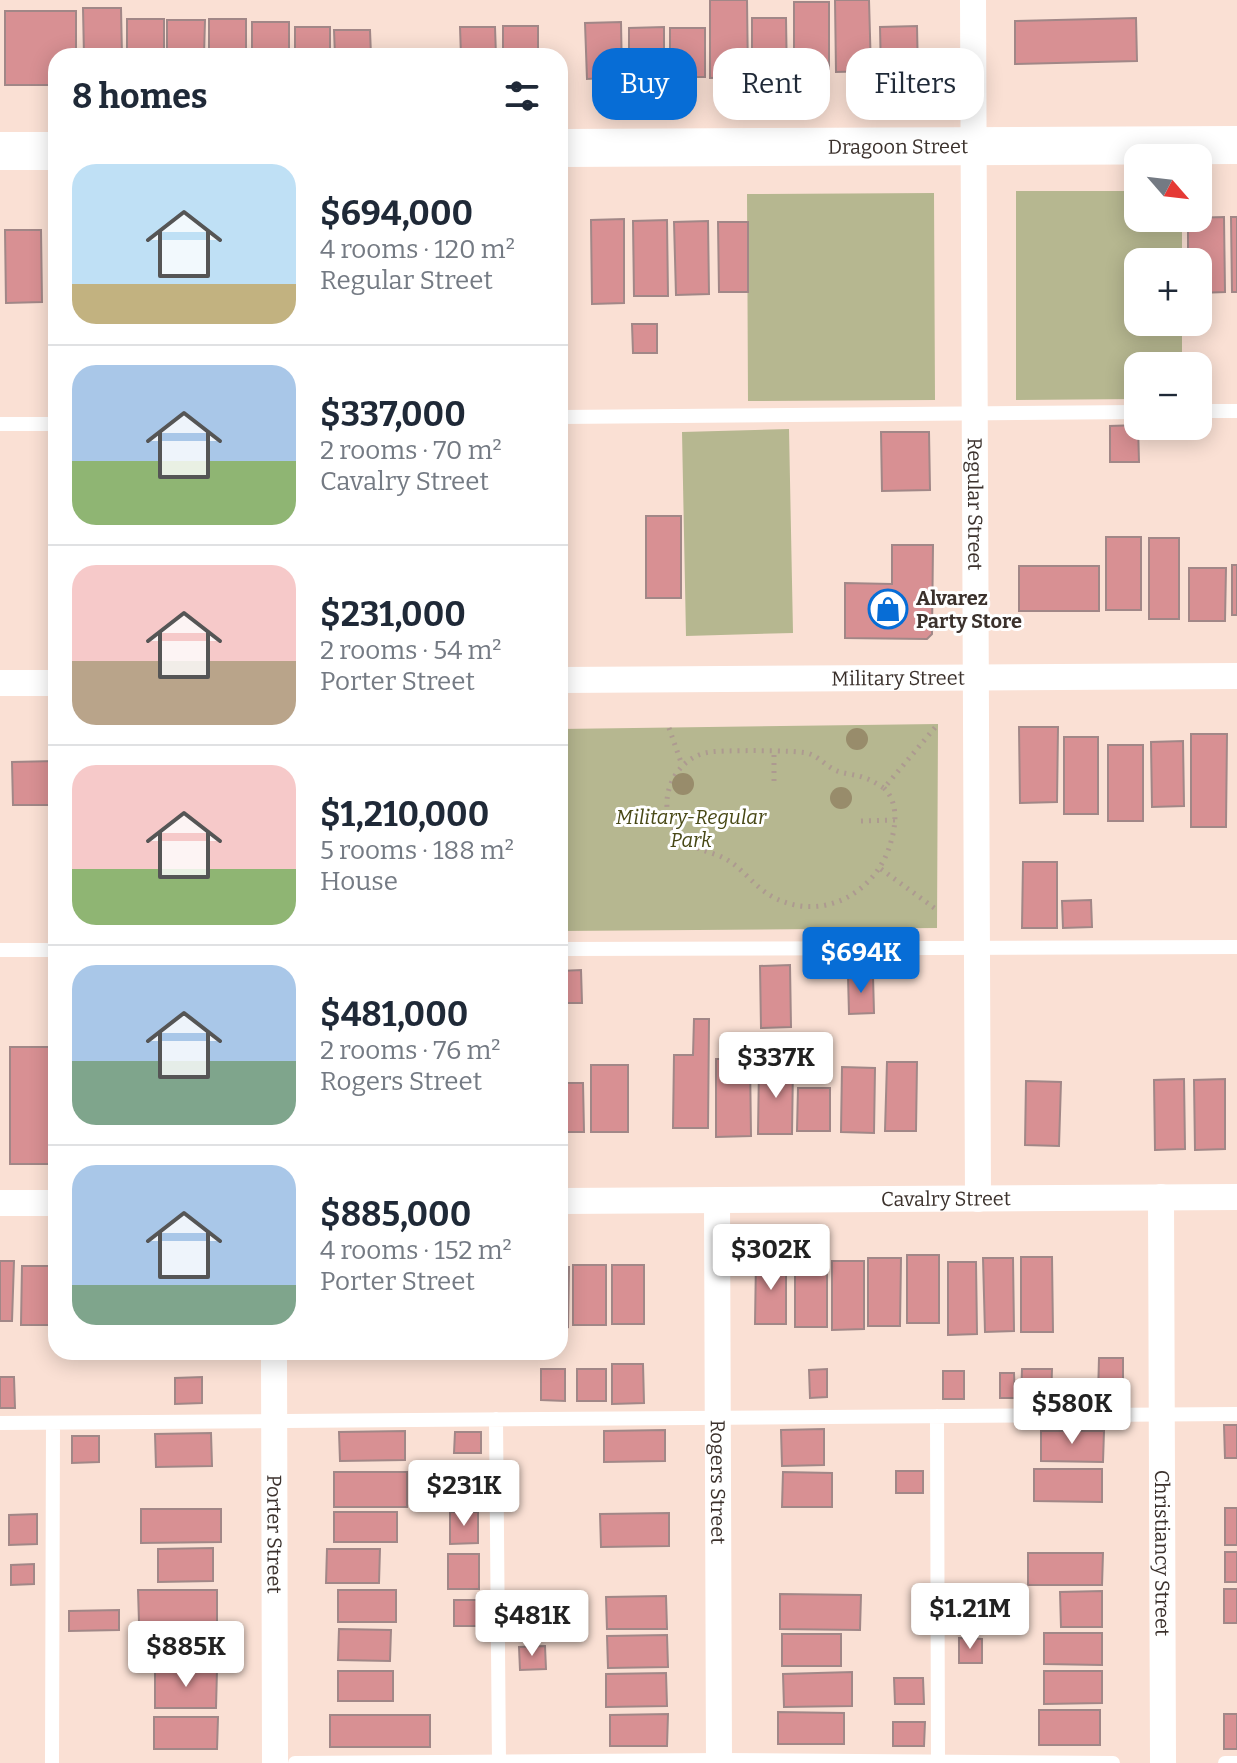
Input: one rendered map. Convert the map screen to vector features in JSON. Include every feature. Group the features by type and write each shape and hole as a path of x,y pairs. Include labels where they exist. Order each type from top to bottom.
{"main road":[{"name":"Dragoon Street","path":"568,148 1237,145"},
{"path":"0,151 48,151"}],"street":[{"name":"Regular Street","path":"973,0 978,1199"},
{"name":"Military Street","path":"568,680 1237,676"},
{"path":"0,683 48,683"},
{"name":"Christiancy Street","path":"1161,1197 1163,1763"},
{"name":"Cavalry Street","path":"568,1201 1237,1197"},
{"name":"Rogers Street","path":"717,1200 719,1762"},
{"path":"0,1203 48,1203"},
{"name":"Porter Street","path":"274,1360 275,1763"}],"lane":[{"path":"1212,411 1237,411"},
{"path":"568,417 1124,412"},
{"path":"0,424 48,424"},
{"path":"568,949 1237,947"},
{"path":"0,950 48,950"},
{"path":"0,1423 1237,1414"},
{"path":"937,1416 938,1762"},
{"path":"496,1419 499,1762"},
{"path":"52,1763 53,1423"},
{"path":"295,1763 1113,1763"},
{"path":"1225,1763 1237,1763"}],"path":[{"path":"884,788 938,724"},
{"path":"669,728 682,765"},
{"path":"709,752 806,753 835,770 866,778 884,788 894,803 895,820 894,835 881,869 868,885 830,906 811,907 774,898 758,887 736,864 693,847 678,835 669,817 668,790 682,765 709,752"},
{"path":"774,752 774,781"},
{"path":"861,821 895,820"},
{"path":"881,869 937,910"}],"green space":[{"path":"1016,191 1124,191 1124,232 1182,232 1182,248 1124,248 1124,336 1182,336 1182,352 1124,352 1124,399 1016,400"},
{"path":"934,193 935,400 748,401 747,194"},
{"path":"789,429 793,633 686,636 682,432"},
{"name":"Military-Regular Park","path":"938,724 937,928 568,931 568,729"}],"building":[{"path":"710,0 747,0 748,48 713,48 713,78 710,78"},
{"path":"835,0 869,0 870,48 846,48 846,72 836,72"},
{"path":"794,2 829,2 829,48 794,48"},
{"path":"83,8 121,8 122,48 84,48"},
{"path":"5,11 76,11 76,48 48,48 48,85 5,85"},
{"path":"752,18 786,18 786,48 752,48"},
{"path":"1136,18 1137,61 1015,64 1015,21"},
{"path":"127,19 164,19 164,48 127,48"},
{"path":"209,19 246,19 246,48 209,48"},
{"path":"167,20 205,20 204,48 167,48"},
{"path":"252,22 289,22 289,48 252,48"},
{"path":"621,22 621,48 592,48 592,79 587,79 585,23"},
{"path":"503,26 538,26 538,48 503,48"},
{"path":"917,26 917,48 880,48 880,27"},
{"path":"295,27 330,27 330,48 295,48"},
{"path":"460,27 495,27 496,48 461,48"},
{"path":"664,27 664,48 629,48 629,28"},
{"path":"670,28 705,28 705,77 697,77 697,48 670,48"},
{"path":"334,30 370,30 371,48 335,48"},
{"path":"1212,217 1224,217 1225,292 1212,292 1212,248 1188,248 1188,232 1212,232"},
{"path":"1231,217 1237,217 1237,292 1232,292"},
{"path":"624,219 624,303 592,304 591,220"},
{"path":"667,220 668,296 634,296 633,221"},
{"path":"708,221 709,294 676,295 674,222"},
{"path":"718,222 748,222 748,292 719,292"},
{"path":"5,230 41,230 42,302 6,303"},
{"path":"632,324 657,324 657,353 633,353"},
{"path":"1110,426 1124,426 1124,440 1138,440 1139,462 1110,462"},
{"path":"881,432 929,432 930,490 882,491"},
{"path":"646,516 681,516 681,598 646,598"},
{"path":"1106,537 1141,537 1141,610 1106,610"},
{"path":"1149,538 1179,538 1179,619 1149,619"},
{"name":"Alvarez Party Store","path":"892,545 933,545 932,634 927,639 845,638 845,583 892,584"},
{"path":"1232,565 1237,565 1237,615 1232,615"},
{"path":"1019,566 1099,566 1099,611 1019,611"},
{"path":"1189,568 1226,568 1225,621 1189,621"},
{"path":"1019,727 1058,727 1057,802 1020,803"},
{"path":"1191,734 1227,734 1226,827 1191,827"},
{"path":"1064,737 1098,737 1098,814 1064,814"},
{"path":"1183,741 1184,806 1152,807 1151,742"},
{"path":"1108,745 1143,745 1143,821 1108,821"},
{"path":"48,761 48,805 13,805 12,762"},
{"path":"1023,862 1057,862 1057,928 1022,928"},
{"path":"1091,900 1092,927 1063,928 1062,901"},
{"path":"790,965 791,1027 761,1028 760,966"},
{"path":"581,970 582,1003 568,1003 568,971"},
{"path":"848,976 873,976 874,1013 849,1014"},
{"path":"694,1019 709,1019 708,1128 673,1128 674,1055 693,1055"},
{"path":"10,1047 48,1047 48,1164 10,1164"},
{"path":"716,1059 750,1059 751,1136 716,1137"},
{"path":"887,1062 917,1062 916,1131 885,1131"},
{"path":"591,1065 628,1065 628,1132 591,1132"},
{"path":"759,1066 793,1066 792,1134 758,1134"},
{"path":"842,1067 875,1068 874,1133 841,1132"},
{"path":"1184,1079 1185,1149 1155,1150 1154,1080"},
{"path":"1225,1079 1225,1149 1195,1150 1194,1080"},
{"path":"1026,1081 1061,1082 1059,1146 1025,1145"},
{"path":"568,1083 583,1083 584,1132 568,1132"},
{"path":"798,1088 830,1088 830,1131 797,1131"},
{"path":"907,1255 939,1255 939,1323 907,1323"},
{"path":"1021,1257 1052,1257 1053,1332 1021,1332"},
{"path":"868,1258 901,1258 900,1326 868,1326"},
{"path":"983,1258 1013,1258 1014,1331 985,1332"},
{"path":"795,1259 827,1259 827,1327 795,1327"},
{"path":"756,1260 786,1260 786,1324 755,1324"},
{"path":"0,1261 14,1261 12,1321 0,1321"},
{"path":"832,1261 864,1261 864,1329 832,1330"},
{"path":"948,1262 976,1262 977,1334 948,1335"},
{"path":"573,1265 606,1265 606,1325 573,1325"},
{"path":"612,1265 644,1265 644,1324 612,1324"},
{"path":"22,1266 48,1266 48,1325 21,1325"},
{"path":"1099,1358 1123,1358 1123,1396 1098,1396"},
{"path":"612,1364 643,1364 644,1403 612,1404"},
{"path":"541,1369 565,1369 565,1401 541,1400"},
{"path":"577,1369 606,1369 606,1401 577,1401"},
{"path":"827,1369 827,1397 810,1398 809,1370"},
{"path":"1022,1369 1052,1369 1051,1401 1021,1400"},
{"path":"943,1371 964,1371 964,1399 943,1399"},
{"path":"1000,1373 1014,1373 1015,1398 1000,1398"},
{"path":"0,1377 14,1377 15,1408 0,1408"},
{"path":"202,1377 202,1403 175,1404 175,1378"},
{"path":"1224,1425 1237,1425 1237,1458 1225,1458"},
{"path":"824,1429 824,1465 782,1466 781,1430"},
{"path":"665,1430 665,1461 604,1462 604,1431"},
{"path":"405,1431 405,1460 340,1461 339,1432"},
{"path":"1041,1431 1104,1431 1103,1462 1041,1461"},
{"path":"455,1432 481,1432 481,1453 454,1453"},
{"path":"211,1433 212,1466 156,1467 155,1434"},
{"path":"72,1436 99,1436 99,1462 72,1463"},
{"path":"1034,1469 1102,1469 1102,1502 1034,1501"},
{"path":"896,1471 923,1471 923,1493 896,1493"},
{"path":"334,1472 407,1472 407,1507 334,1507"},
{"path":"783,1472 832,1473 832,1507 782,1507"},
{"path":"446,1474 479,1474 479,1507 446,1507"},
{"path":"1225,1508 1237,1508 1237,1545 1225,1545"},
{"path":"141,1509 221,1509 221,1542 141,1543"},
{"path":"334,1512 397,1512 397,1542 334,1542"},
{"path":"450,1512 478,1512 478,1543 450,1544"},
{"path":"669,1513 669,1546 601,1547 600,1514"},
{"path":"37,1514 37,1544 9,1545 9,1515"},
{"path":"213,1548 213,1581 158,1582 158,1549"},
{"path":"327,1549 380,1549 379,1583 326,1583"},
{"path":"1225,1552 1237,1552 1237,1582 1225,1582"},
{"path":"1028,1553 1103,1553 1102,1585 1028,1585"},
{"path":"448,1554 479,1554 479,1589 448,1589"},
{"path":"34,1564 34,1584 11,1585 11,1565"},
{"path":"1224,1589 1237,1589 1237,1623 1224,1623"},
{"path":"138,1590 217,1590 217,1622 139,1622"},
{"path":"338,1590 396,1590 396,1622 338,1622"},
{"path":"1102,1591 1102,1627 1061,1627 1060,1592"},
{"path":"780,1594 861,1595 860,1630 780,1629"},
{"path":"666,1596 667,1629 607,1629 606,1597"},
{"path":"454,1600 479,1600 479,1626 454,1626"},
{"path":"542,1601 542,1628 518,1628 519,1602"},
{"path":"119,1610 119,1630 69,1631 69,1611"},
{"path":"339,1629 391,1630 390,1661 338,1660"},
{"path":"150,1630 215,1630 215,1664 150,1664"},
{"path":"1044,1633 1102,1633 1102,1665 1044,1664"},
{"path":"782,1634 841,1634 841,1666 782,1666"},
{"path":"667,1635 668,1667 608,1668 607,1636"},
{"path":"959,1638 982,1639 982,1663 959,1663"},
{"path":"545,1646 546,1669 520,1670 519,1647"},
{"path":"217,1670 216,1708 155,1708 155,1671"},
{"path":"338,1671 393,1671 393,1701 338,1701"},
{"path":"1044,1671 1102,1671 1102,1703 1044,1704"},
{"path":"852,1672 852,1706 784,1707 783,1674"},
{"path":"666,1673 667,1706 606,1707 606,1674"},
{"path":"894,1678 923,1678 924,1704 895,1704"},
{"path":"1039,1710 1100,1710 1100,1745 1039,1745"},
{"path":"778,1712 844,1713 844,1744 778,1744"},
{"path":"668,1714 667,1746 610,1746 610,1715"},
{"path":"1224,1714 1237,1714 1237,1749 1224,1749"},
{"path":"330,1715 430,1715 430,1747 330,1747"},
{"path":"154,1717 218,1717 217,1749 154,1749"},
{"path":"893,1722 925,1722 924,1746 893,1746"}],"place":[{"name":"Alvarez Party Store","path":"888,609"}]}
